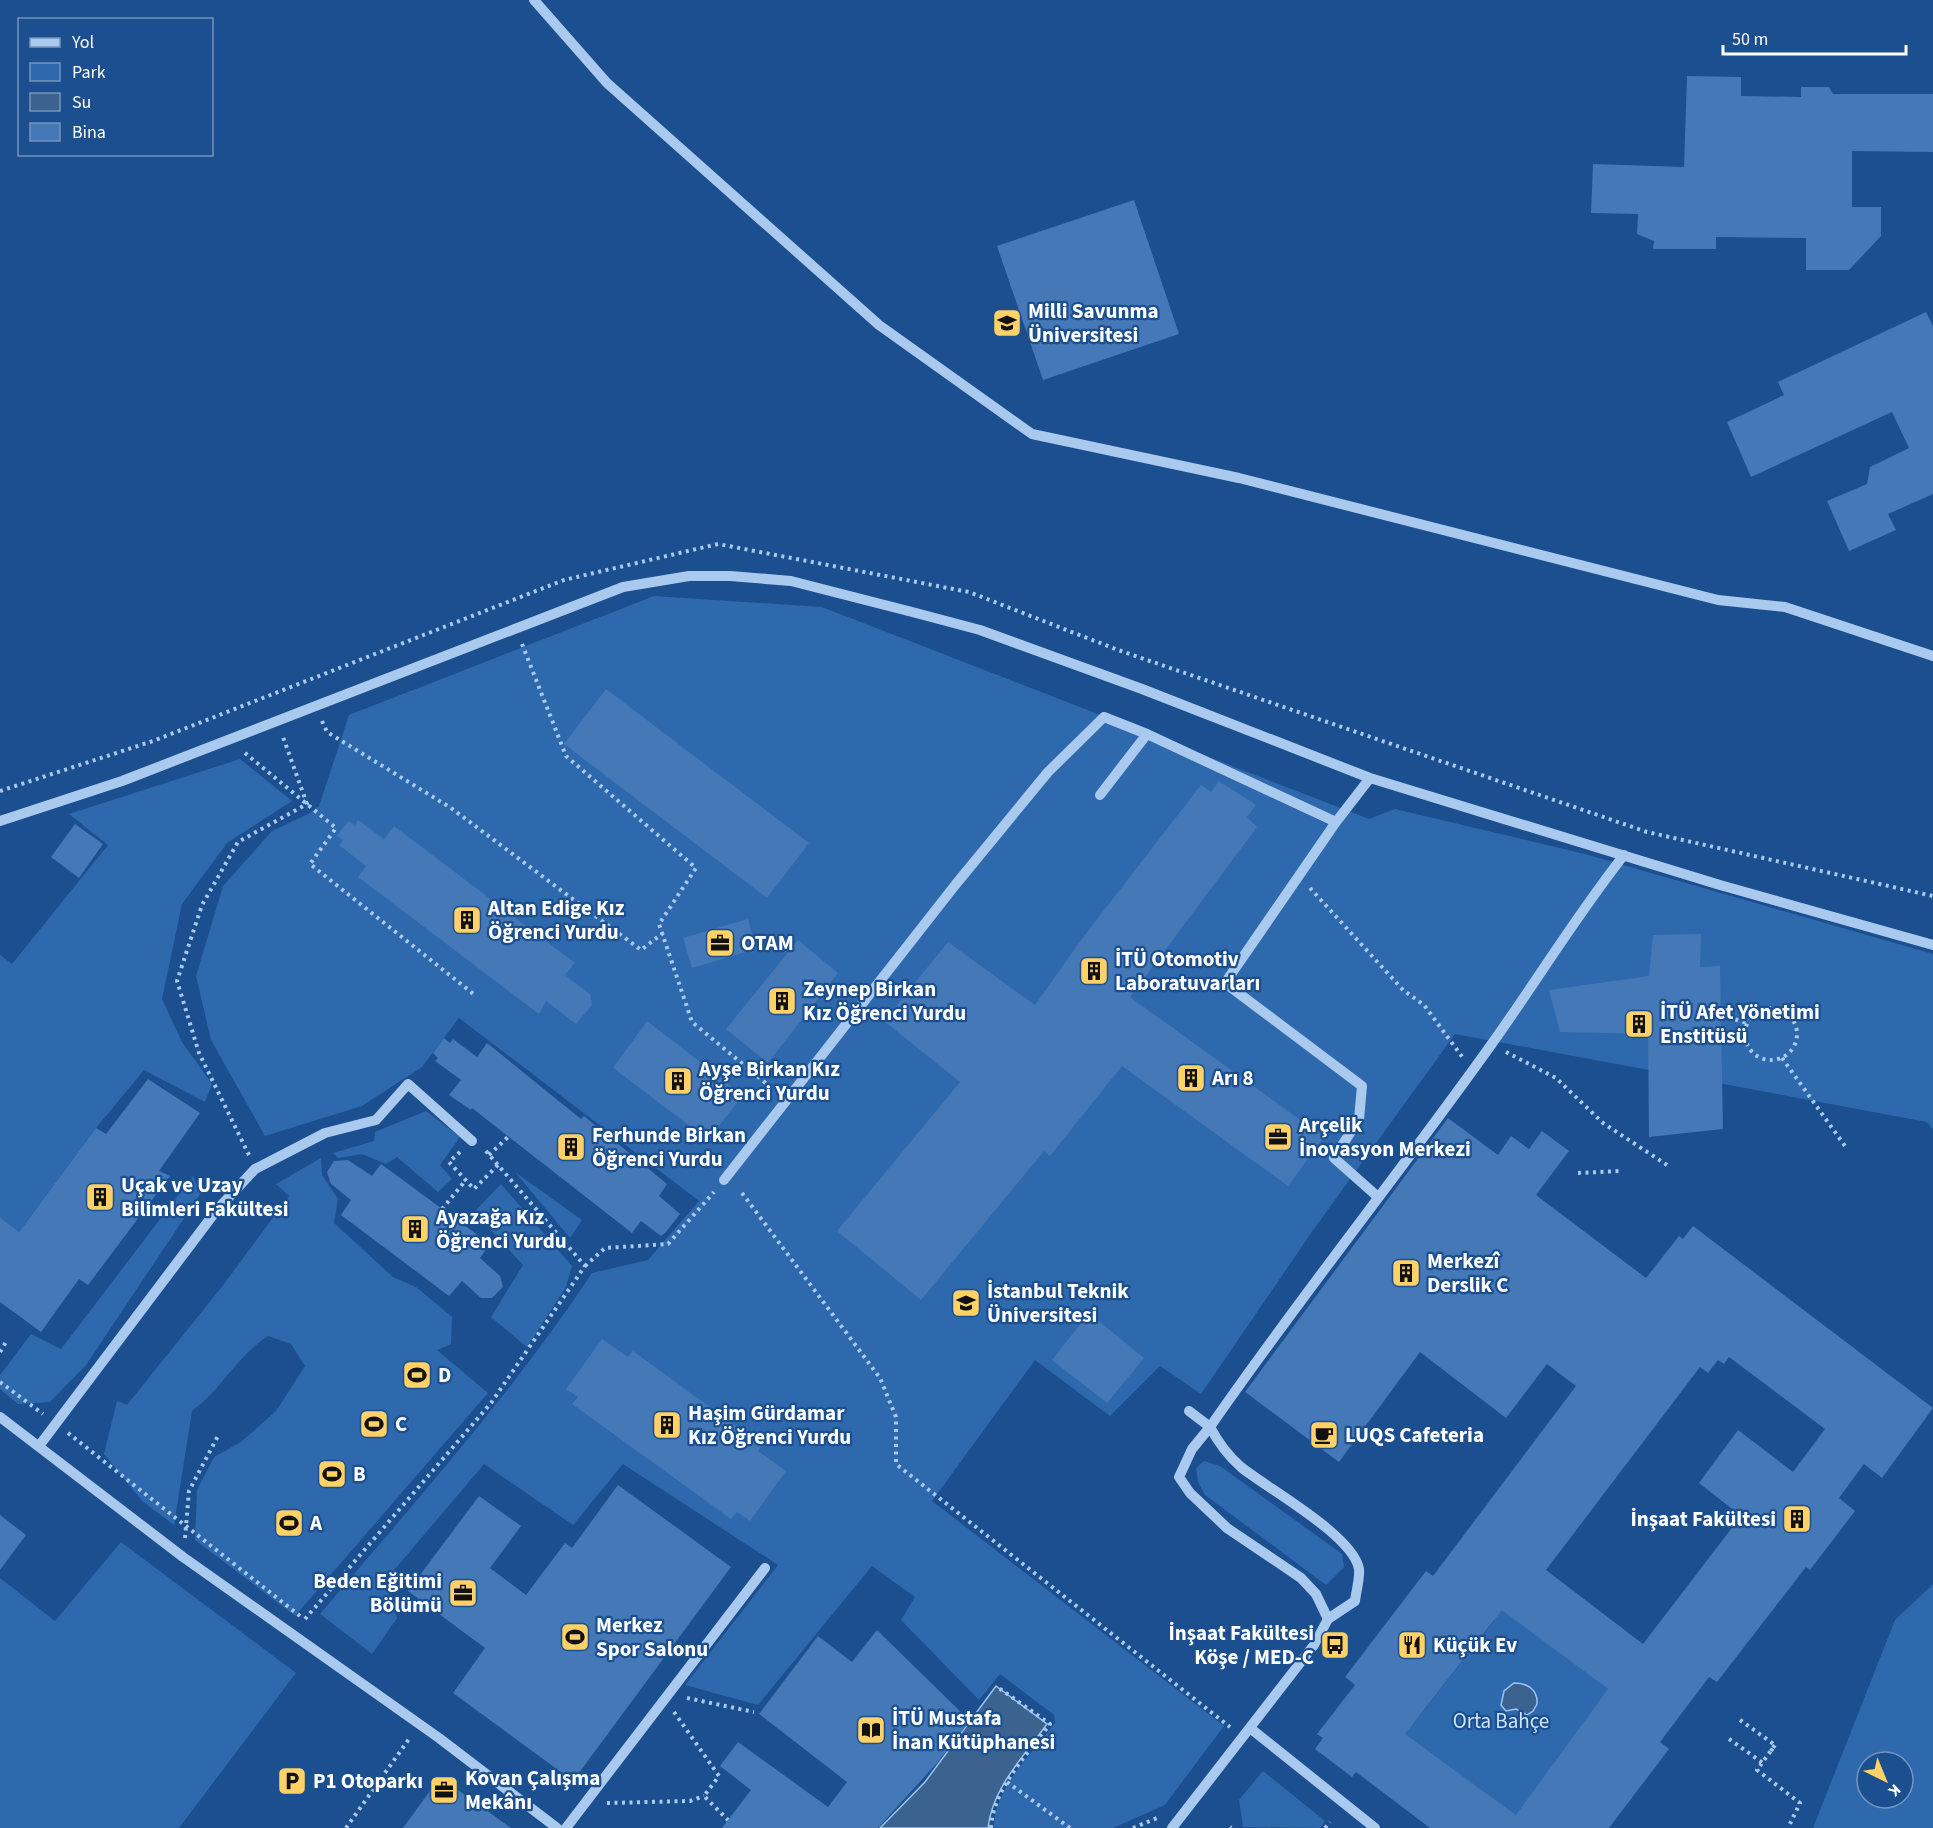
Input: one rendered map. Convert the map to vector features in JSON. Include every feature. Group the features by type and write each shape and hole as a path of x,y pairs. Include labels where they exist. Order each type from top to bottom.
{"street":[{"path":"534,0 607,83 879,325 1032,434 1239,478 1718,600 1785,607 1933,656"},
{"path":"0,821 122,781 316,708 623,587 689,576 730,576 791,581 980,630 1244,728 1370,778 1720,885 1933,945"},
{"path":"724,1180 786,1099 1048,772 1104,717 1147,734 1336,822"},
{"path":"1100,795 1147,734"},
{"path":"1370,778 1336,822 1225,982 1362,1086 1359,1119 1334,1158 1377,1197"},
{"path":"1328,1619 1316,1593 1301,1578 1227,1528 1190,1493 1179,1477 1192,1449 1491,1045 1586,904 1624,855"},
{"path":"39,1446 216,1211 255,1168 325,1133 376,1120 408,1084 472,1141"},
{"path":"1172,1828 1314,1645 1328,1619 1355,1601 1359,1568 1346,1545 1298,1507 1241,1467 1221,1447 1210,1427 1189,1411"},
{"path":"0,1417 183,1557 439,1738 556,1828"},
{"path":"566,1828 765,1568"},
{"path":"1246,1732 1375,1828"}],"path":[{"path":"0,791 153,741 564,580 718,544 969,592 1118,650 1647,832 1933,896"},
{"path":"516,630 566,756 696,868 659,924 692,1022 786,1099"},
{"path":"316,708 327,732 451,808 641,950 663,933"},
{"path":"278,722 307,804"},
{"path":"230,740 336,828 310,864 476,996"},
{"path":"255,1168 199,1053 177,981 202,906 238,842 307,804"},
{"path":"1298,876 1403,990 1424,1005 1472,1071"},
{"path":"1768,1008 1785,1012 1791,1017 1798,1034 1792,1050 1782,1058 1770,1060 1754,1054 1746,1040 1747,1023 1752,1016 1768,1008"},
{"path":"1721,1015 1747,1023"},
{"path":"1491,1045 1556,1078 1603,1123 1666,1165"},
{"path":"1782,1058 1845,1146"},
{"path":"489,1155 507,1137"},
{"path":"498,1165 474,1189 449,1162 475,1139 498,1165 585,1266"},
{"path":"1578,1173 1621,1171"},
{"path":"442,1209 466,1180"},
{"path":"305,1619 491,1403 585,1266 605,1248 668,1244 724,1180"},
{"path":"742,1193 880,1378 896,1417 896,1464 1246,1732"},
{"path":"0,1352 6,1342"},
{"path":"0,1382 314,1626"},
{"path":"183,1557 189,1491 219,1434"},
{"path":"991,1828 995,1805 1007,1782 1050,1724 996,1686"},
{"path":"667,1696 754,1712"},
{"path":"584,1804 690,1801 704,1796 719,1776 667,1696"},
{"path":"1740,1720 1775,1744"},
{"path":"346,1828 409,1739 402,1734"},
{"path":"1729,1739 1763,1762"},
{"path":"1771,1751 1775,1744"},
{"path":"1775,1744 1757,1770 1800,1803 1788,1828"},
{"path":"1007,1782 1070,1828"},
{"path":"704,1796 728,1820"},
{"path":"1325,1828 1330,1822"}],"green space":[{"path":"654,596 822,607 1369,819 1395,809 1585,854 1933,954 1933,1130 1927,1122 1455,1034 1314,1229 1201,1394 1160,1366 1110,1416 1035,1360 932,1501 1224,1726 1165,1805 1113,1828 994,1828 1000,1799 1016,1772 1055,1723 1054,1715 1000,1674 979,1700 901,1620 915,1597 872,1566 758,1705 685,1685 778,1565 623,1464 573,1525 484,1464 385,1581 397,1618 372,1654 320,1614 495,1405 529,1362 592,1273 648,1260 699,1201 459,1018 422,1067 362,1106 265,1136 211,1040 196,976 223,886 272,831 308,814 319,806 349,715"},
{"path":"240,759 292,801 227,843 182,904 162,999 182,1042 212,1084 205,1102 144,1070 96,1128 19,1232 0,1217 0,955 12,964 108,845 69,814"},
{"path":"426,1111 460,1137 440,1165 452,1179 438,1192 397,1157 386,1164 362,1154 338,1158 333,1153 374,1141 375,1132"},
{"path":"321,1158 322,1175 338,1199 334,1223 393,1277 416,1287 452,1317 451,1344 437,1350 488,1393 295,1616 195,1540 197,1490 214,1457 241,1442 276,1411 305,1366 291,1344 268,1336 247,1353 212,1393 192,1411 174,1525 142,1501 104,1454 117,1401 127,1405 224,1284 289,1196 276,1184"},
{"path":"515,1172 582,1220 570,1238"},
{"path":"193,1176 201,1193 86,1365 50,1402 18,1404 0,1389 0,1375 31,1334 61,1349"},
{"path":"501,1184 572,1266 566,1287 527,1347 491,1317 523,1265 474,1212"},
{"path":"1204,1461 1220,1466 1342,1554 1344,1567 1326,1585 1205,1495 1198,1482 1196,1468"},
{"path":"121,1542 296,1673 179,1828 0,1828 0,1578 55,1621"},
{"path":"1933,1584 1933,1828 1813,1828 1895,1620"},
{"name":"Orta Bahçe","path":"1493,1602 1616,1695 1527,1823 1397,1729 1412,1725 1494,1621"},
{"path":"1263,1771 1325,1821 1320,1828 1243,1827 1239,1800"}],"water":[{"path":"1514,1683 1528,1686 1536,1695 1537,1704 1527,1715 1516,1709 1506,1711 1501,1705 1504,1691"},
{"path":"996,1686 1047,1724 1003,1786 991,1813 988,1828 880,1828 925,1782"}],"building":[{"path":"1687,76 1741,77 1741,96 1801,97 1801,87 1829,87 1833,94 1933,94 1933,152 1852,151 1852,207 1881,207 1881,236 1849,270 1806,270 1806,238 1716,237 1716,249 1653,249 1654,241 1637,234 1638,214 1591,213 1593,164 1684,167"},
{"path":"1134,200 1179,334 1043,380 997,246"},
{"path":"1926,312 1933,326 1933,494 1888,514 1896,530 1849,551 1827,501 1867,484 1870,467 1909,448 1892,412 1751,477 1727,422 1784,395 1778,382"},
{"path":"606,689 809,843 767,898 564,744"},
{"path":"1219,781 1256,805 1247,817 1257,827 1130,997 1324,1137 1288,1186 1122,1066 1050,1156 1044,1151 921,1300 837,1231 960,1082 884,1021 948,942 1035,1005 1084,936 1201,785 1211,792"},
{"name":"Altan Edige Kız Öğrenci Yurdu","path":"358,820 384,839 394,826 575,963 565,975 590,994 592,1005 576,1024 546,1001 539,1014 358,877 366,866 339,845 343,840 337,836 348,821 355,825"},
{"path":"75,824 103,844 79,878 51,857"},
{"name":"OTAM","path":"748,919 756,949 692,968 683,938"},
{"name":"İTÜ Afet Yönetimi Enstitüsü","path":"1701,934 1700,967 1720,966 1723,1129 1649,1137 1648,1034 1560,1032 1549,990 1649,976 1653,935"},
{"name":"Zeynep Birkan Kız Öğrenci Yurdu","path":"798,940 838,973 768,1063 726,1029"},
{"name":"Ayşe Birkan Kız Öğrenci Yurdu","path":"647,1021 743,1095 708,1140 613,1068"},
{"name":"Ferhunde Birkan Öğrenci Yurdu","path":"444,1038 450,1043 453,1039 477,1057 487,1043 581,1119 584,1116 667,1184 659,1196 680,1214 666,1232 661,1236 641,1221 632,1233 472,1108 471,1110 449,1095 461,1080 435,1061 438,1058 433,1053"},
{"name":"Uçak ve Uzay Bilimleri Fakültesi","path":"148,1079 200,1113 159,1171 170,1176 88,1285 79,1279 41,1332 0,1302 0,1217 19,1232 96,1128 106,1134"},
{"name":"İnşaat Fakültesi","path":"1448,1118 1498,1155 1511,1136 1529,1149 1542,1131 1569,1151 1536,1195 1646,1278 1679,1236 1683,1239 1693,1226 1933,1408 1882,1478 1864,1464 1839,1498 1855,1511 1810,1570 1806,1567 1717,1682 1709,1677 1660,1742 1669,1749 1609,1828 1430,1828 1356,1772 1352,1777 1315,1749 1323,1738 1317,1734 1355,1685 1345,1677 1426,1571 1433,1576 1576,1386 1547,1364 1506,1418 1420,1352 1339,1462 1245,1392","holes":["1729,1357 1825,1429 1793,1472 1738,1430 1699,1483 1741,1516 1643,1644 1546,1570 1700,1367 1708,1373 1718,1360 1724,1364","1502,1610 1608,1689 1516,1815 1405,1734"]},
{"name":"Ayazağa Kız Öğrenci Yurdu","path":"348,1160 372,1176 381,1164 490,1244 480,1258 500,1276 503,1287 492,1298 481,1298 462,1281 449,1296 341,1215 351,1200 331,1184 327,1172 334,1161"},
{"path":"1089,1313 1144,1358 1107,1403 1052,1360"},
{"name":"Haşim Gürdamar Kız Öğrenci Yurdu","path":"602,1339 628,1357 633,1351 762,1445 758,1451 786,1471 750,1521 737,1512 731,1519 572,1404 578,1397 566,1389"},
{"name":"Merkez Spor Salonu","path":"618,1485 731,1567 573,1781 453,1693 485,1648 408,1591 479,1496 521,1526 490,1568 526,1595 565,1543 572,1548"},
{"path":"0,1515 26,1535 0,1570"},
{"name":"İTÜ Mustafa İnan Kütüphanesi","path":"877,1630 970,1721 937,1763 878,1828 722,1828 751,1790 720,1766 738,1742 828,1807 847,1782 759,1714 818,1636 852,1662"},
{"name":"Kovan Çalışma Mekânı","path":"440,1777 511,1828 403,1828"}],"place":[{"name":"Milli Savunma Üniversitesi","path":"1007,323"},
{"name":"Altan Edige Kız Öğrenci Yurdu","path":"467,920"},
{"name":"OTAM","path":"720,943"},
{"name":"İTÜ Otomotiv Laboratuvarları","path":"1094,971"},
{"name":"Zeynep Birkan Kız Öğrenci Yurdu","path":"782,1001"},
{"name":"İTÜ Afet Yönetimi Enstitüsü","path":"1639,1024"},
{"name":"Arı 8","path":"1191,1078"},
{"name":"Ayşe Birkan Kız Öğrenci Yurdu","path":"678,1081"},
{"name":"Arçelik İnovasyon Merkezi","path":"1278,1137"},
{"name":"Ferhunde Birkan Öğrenci Yurdu","path":"571,1147"},
{"name":"Uçak ve Uzay Bilimleri Fakültesi","path":"100,1197"},
{"name":"Ayazağa Kız Öğrenci Yurdu","path":"415,1229"},
{"name":"Merkezî Derslik C","path":"1406,1273"},
{"name":"İstanbul Teknik Üniversitesi","path":"966,1303"},
{"name":"D","path":"417,1375"},
{"name":"C","path":"374,1424"},
{"name":"Haşim Gürdamar Kız Öğrenci Yurdu","path":"667,1425"},
{"name":"LUQS Cafeteria","path":"1324,1435"},
{"name":"B","path":"332,1474"},
{"name":"İnşaat Fakültesi","path":"1797,1519"},
{"name":"A","path":"289,1523"},
{"name":"Beden Eğitimi Bölümü","path":"463,1593"},
{"name":"Merkez Spor Salonu","path":"575,1637"},
{"name":"İnşaat Fakültesi Köşe / MED-C","path":"1335,1645"},
{"name":"Küçük Ev","path":"1412,1645"},
{"name":"İTÜ Mustafa İnan Kütüphanesi","path":"871,1730"},
{"name":"P1 Otoparkı","path":"292,1781"},
{"name":"Kovan Çalışma Mekânı","path":"444,1790"}]}
